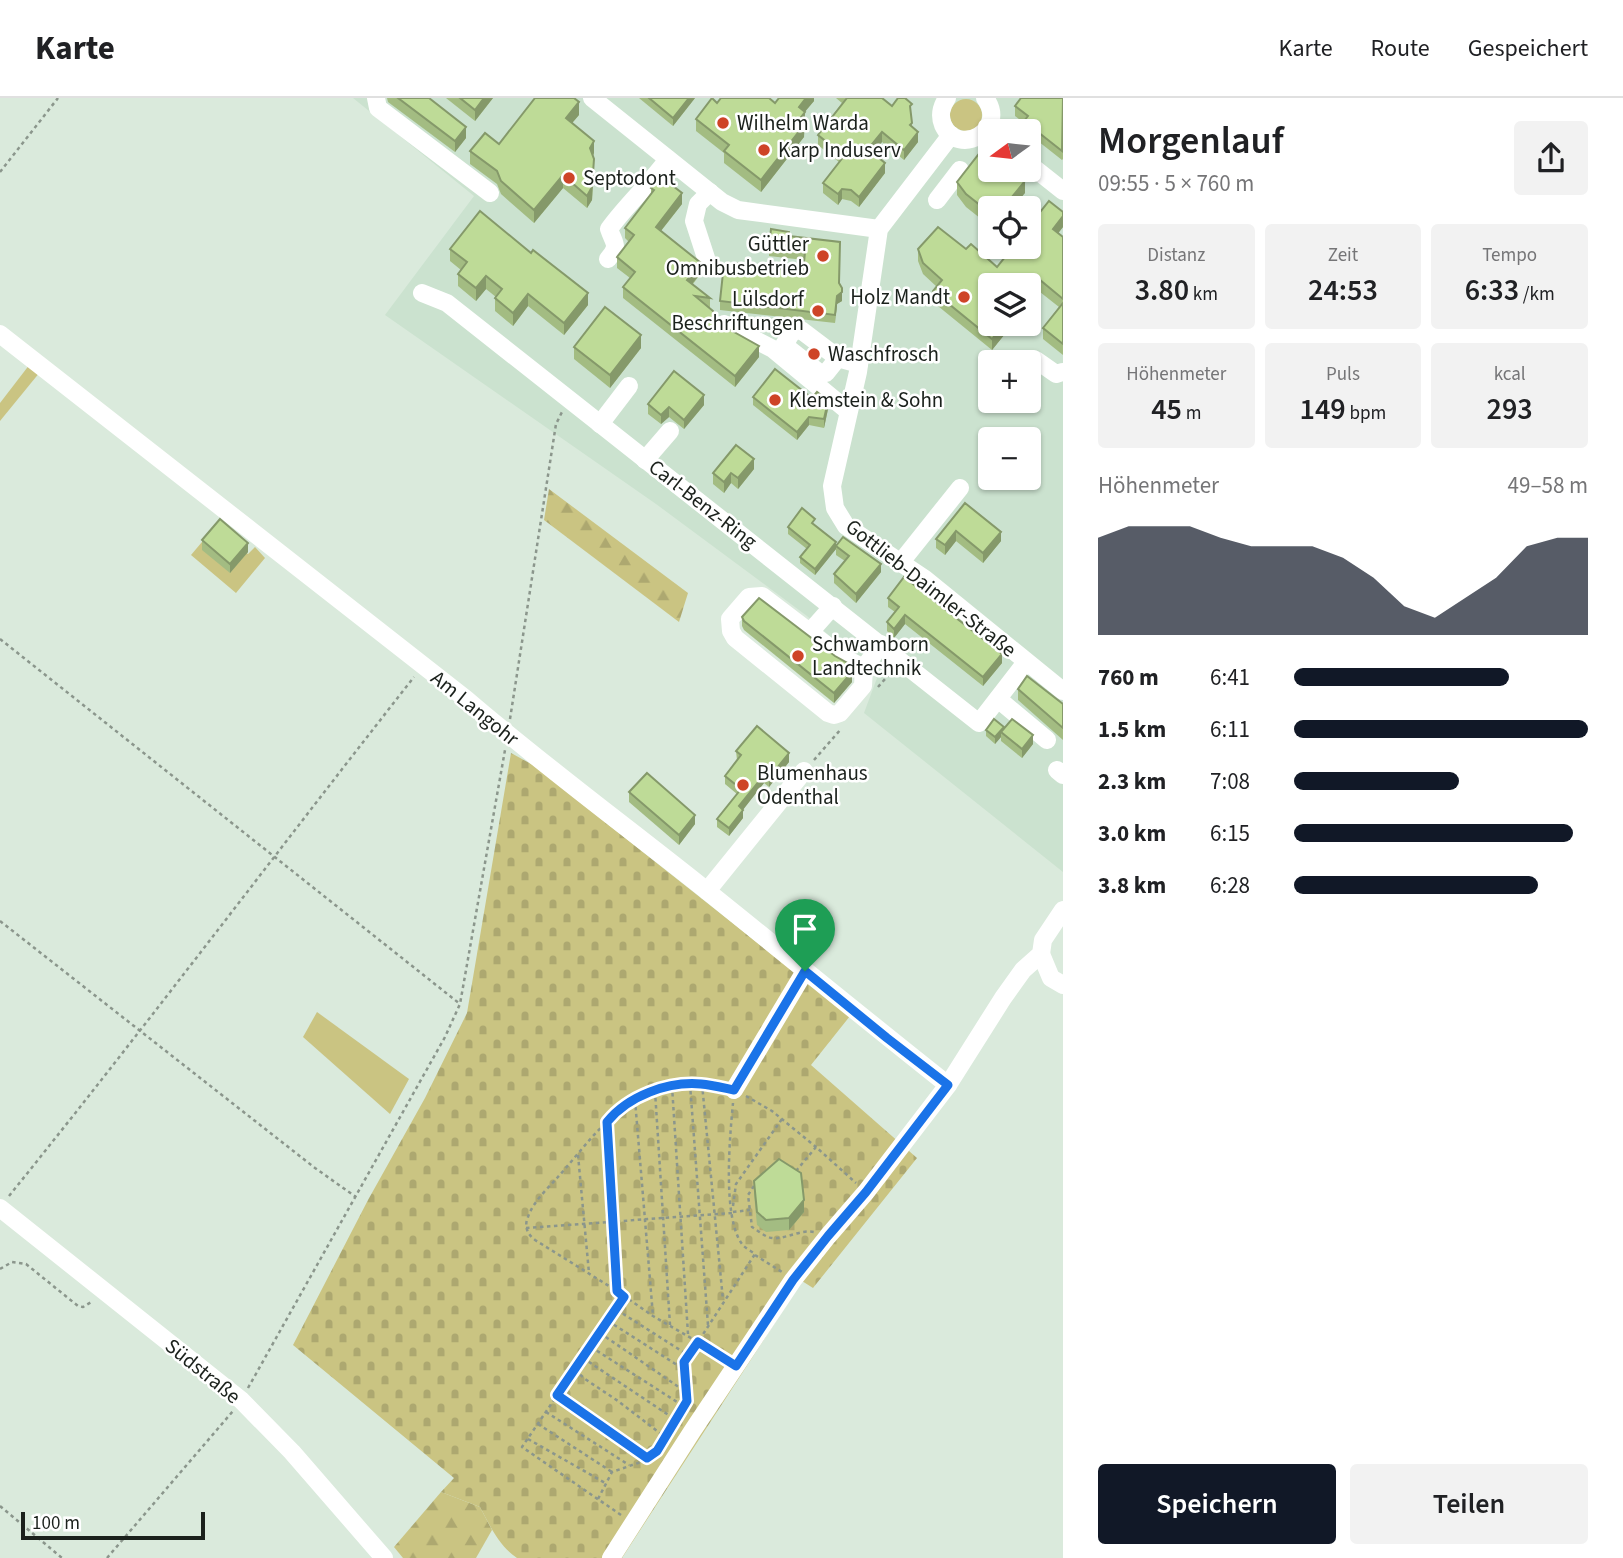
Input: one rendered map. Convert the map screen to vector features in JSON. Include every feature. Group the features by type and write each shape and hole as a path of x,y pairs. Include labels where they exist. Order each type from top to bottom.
{"street":[{"path":"376,98 378,108 490,194"},
{"path":"592,98 722,202 746,212 879,229"},
{"path":"985,98 991,110 991,119"},
{"path":"944,99 941,108 942,122 951,135 965,140 978,136"},
{"path":"724,324 773,349 848,411 859,364 879,229 951,135"},
{"path":"608,259 615,251 615,242 609,229 639,193 652,182 668,159"},
{"path":"937,200 960,170"},
{"path":"1041,174 1063,191"},
{"path":"707,261 695,221 698,204 710,192"},
{"name":"Carl-Benz-Ring","path":"422,293 447,303 979,723 998,699"},
{"name":"Am Langohr","path":"0,334 423,666 948,1085"},
{"path":"838,358 859,364"},
{"path":"1041,364 1056,374 1063,372"},
{"path":"600,424 629,386"},
{"name":"Gottlieb-Daimler-Straße","path":"848,411 832,486 835,508 846,526 925,579 1063,691"},
{"path":"645,460 670,431"},
{"path":"901,562 960,488"},
{"path":"864,668 842,657 762,596 749,597 730,619 729,625 736,638 828,713 834,715 840,713 863,686 864,668 881,644"},
{"path":"810,632 833,606"},
{"path":"1026,662 998,699 1047,740"},
{"path":"707,891 804,771"},
{"path":"1063,910 1043,940 1041,954 1051,978 1063,985"},
{"path":"611,1558 793,1280 866,1192 948,1085 1003,998 1023,970 1041,954"},
{"path":"734,1090 805,971"},
{"name":"Südstraße","path":"4,1203 236,1407 292,1452 384,1558"}],"path":[{"path":"0,172 58,98"},
{"path":"107,1558 236,1407 445,1037 460,1004 508,735 556,424 570,401"},
{"path":"0,639 460,1004"},
{"path":"4,1203 423,666"},
{"path":"0,921 356,1197"},
{"path":"690,1084 708,1326"},
{"path":"736,1366 688,1335 653,1317 617,1291 535,1240 526,1228 528,1216 533,1209 607,1122 635,1100 655,1090 690,1084 734,1090 772,1111 866,1192"},
{"path":"702,1084 723,1303"},
{"path":"672,1086 688,1335"},
{"path":"655,1090 670,1325"},
{"path":"734,1090 729,1147 732,1213 742,1245 793,1280"},
{"path":"635,1100 653,1317"},
{"path":"732,1213 736,1184 782,1119"},
{"path":"607,1122 617,1291"},
{"path":"786,1170 796,1171 816,1147"},
{"path":"578,1153 589,1273"},
{"path":"759,1179 748,1195 752,1227 769,1238 809,1231 828,1236"},
{"path":"526,1228 714,1215 750,1210"},
{"path":"597,1499 612,1472 647,1458 657,1451 687,1401 684,1362 755,1254"},
{"path":"0,1269 12,1262 26,1264 78,1306 89,1304 102,1291"},
{"path":"624,1297 522,1447 633,1524"},
{"path":"616,1309 688,1355"},
{"path":"608,1321 685,1370"},
{"path":"600,1333 686,1392"},
{"path":"591,1347 684,1406"},
{"path":"583,1358 676,1420"},
{"path":"575,1369 585,1380 665,1437"},
{"path":"557,1395 647,1458"},
{"path":"223,1406 236,1407"},
{"path":"236,1407 239,1420"},
{"path":"546,1412 629,1465"},
{"path":"538,1424 612,1472"},
{"path":"528,1439 607,1484"},
{"path":"657,1451 668,1468"},
{"path":"0,1506 62,1558"}],"shaded area":[{"path":"353,98 1063,98 1063,872 864,713 877,678 807,616 656,504 385,315 474,196"}],"green space":[{"path":"960,100 972,100 981,109 981,119 978,119 978,125 972,130 960,130 951,121 951,109"},
{"path":"30,364 40,372 0,421 0,403"},
{"path":"549,489 688,593 679,622 544,520"},
{"path":"218,523 219,530 248,554 255,547 265,558 236,593 191,555"},
{"path":"511,753 533,765 850,1016 811,1065 917,1158 813,1288 802,1281 622,1558 517,1558 500,1542 480,1507 441,1492 454,1478 293,1345 368,1200 425,1098 467,1013"},
{"path":"317,1012 409,1079 390,1114 303,1037"},
{"path":"441,1492 480,1507 492,1530 476,1558 403,1558 394,1547"}],"building":[{"path":"398,98 429,98 466,127 455,141"},
{"path":"460,98 484,98 475,110"},
{"path":"535,98 574,98 579,102 566,118 594,141 590,148 594,159 592,187 587,196 563,175 534,210 501,181 497,171 470,151 485,133 499,144"},
{"path":"649,98 689,98 673,118"},
{"path":"712,98 717,103 721,98 769,98 775,103 779,98 806,98 799,107 805,112 798,121 804,125 761,180 724,151 729,145 696,119"},
{"path":"847,98 882,98 892,106 898,98 905,98 912,104 910,125 918,132 904,150 882,132 868,149 885,163 859,197 851,190 842,189 838,194 823,183 844,156 818,135"},
{"path":"1021,98 1063,98 1062,151 1041,134 1041,119 1026,119 1028,116 1015,106"},
{"path":"978,155 978,182 1024,182 1013,196 978,196 978,204 957,182"},
{"path":"660,176 682,193 656,227 701,263 687,280 710,298 695,296 713,311 714,319 718,323 759,346 735,376 623,287 635,272 617,257 634,235 625,228 654,190 651,188"},
{"path":"1049,201 1063,212 1053,229 1063,237 1063,299 1041,281 1041,273 978,273 978,328 933,291 942,280 923,263 918,249 938,227 966,249 971,244 978,250 978,259 988,259 997,267 1003,259 1041,259 1041,211"},
{"path":"480,211 531,253 533,250 588,293 564,323 528,294 513,313 495,298 502,289 486,276 476,288 458,274 467,262 450,249"},
{"path":"771,229 789,232 789,236 840,242 839,283 842,292 837,296 835,315 720,301 723,273 732,274 733,263 803,272 805,252 769,248"},
{"path":"1063,303 1063,344 1043,328"},
{"path":"605,307 641,335 610,375 574,347"},
{"path":"775,369 812,398 817,392 828,401 824,419 809,417 797,432 753,397"},
{"path":"674,371 704,395 684,420 669,407 661,415 648,404"},
{"path":"736,445 754,459 738,478 731,473 724,482 713,473"},
{"path":"965,503 1001,532 983,553 956,531 945,545 936,539"},
{"path":"802,508 815,519 812,523 836,542 815,569 800,557 810,545 788,527"},
{"path":"220,519 248,543 230,564 202,540"},
{"path":"843,537 881,564 856,594 834,574 849,556 836,546"},
{"path":"904,577 1002,654 983,677 905,615 894,629 887,622 899,607 888,598"},
{"name":"Schwamborn Landtechnik","path":"759,598 835,656 851,665 852,672 834,693 744,621 742,617"},
{"path":"1027,676 1063,704 1063,728 1018,689"},
{"path":"994,719 1004,727 995,737 986,730"},
{"path":"1012,719 1033,735 1022,749 1001,732"},
{"path":"757,726 789,753 769,778 764,775 739,806 743,810 729,828 717,819 741,789 725,776 741,755 736,751"},
{"path":"647,773 695,815 679,835 629,792"},
{"path":"779,1159 801,1173 804,1200 789,1218 766,1220 757,1212 754,1181"}],"place":[{"name":"Wilhelm Warda","path":"723,123"},
{"name":"Karp Induserv","path":"764,150"},
{"name":"Septodont","path":"569,178"},
{"name":"Güttler Omnibusbetrieb","path":"823,256"},
{"name":"Holz Mandt","path":"964,297"},
{"name":"Lülsdorf Beschriftungen","path":"818,311"},
{"name":"Waschfrosch","path":"814,354"},
{"name":"Klemstein & Sohn","path":"775,400"},
{"name":"Schwamborn Landtechnik","path":"798,656"},
{"name":"Blumenhaus Odenthal","path":"743,785"}],"route":[{"path":"805,971 948,1085 866,1192 793,1280 736,1366 698,1342 684,1362 687,1401 657,1451 647,1458 557,1395 624,1297 617,1291 607,1122 635,1100 655,1090 702,1084 734,1090 805,971"}]}
